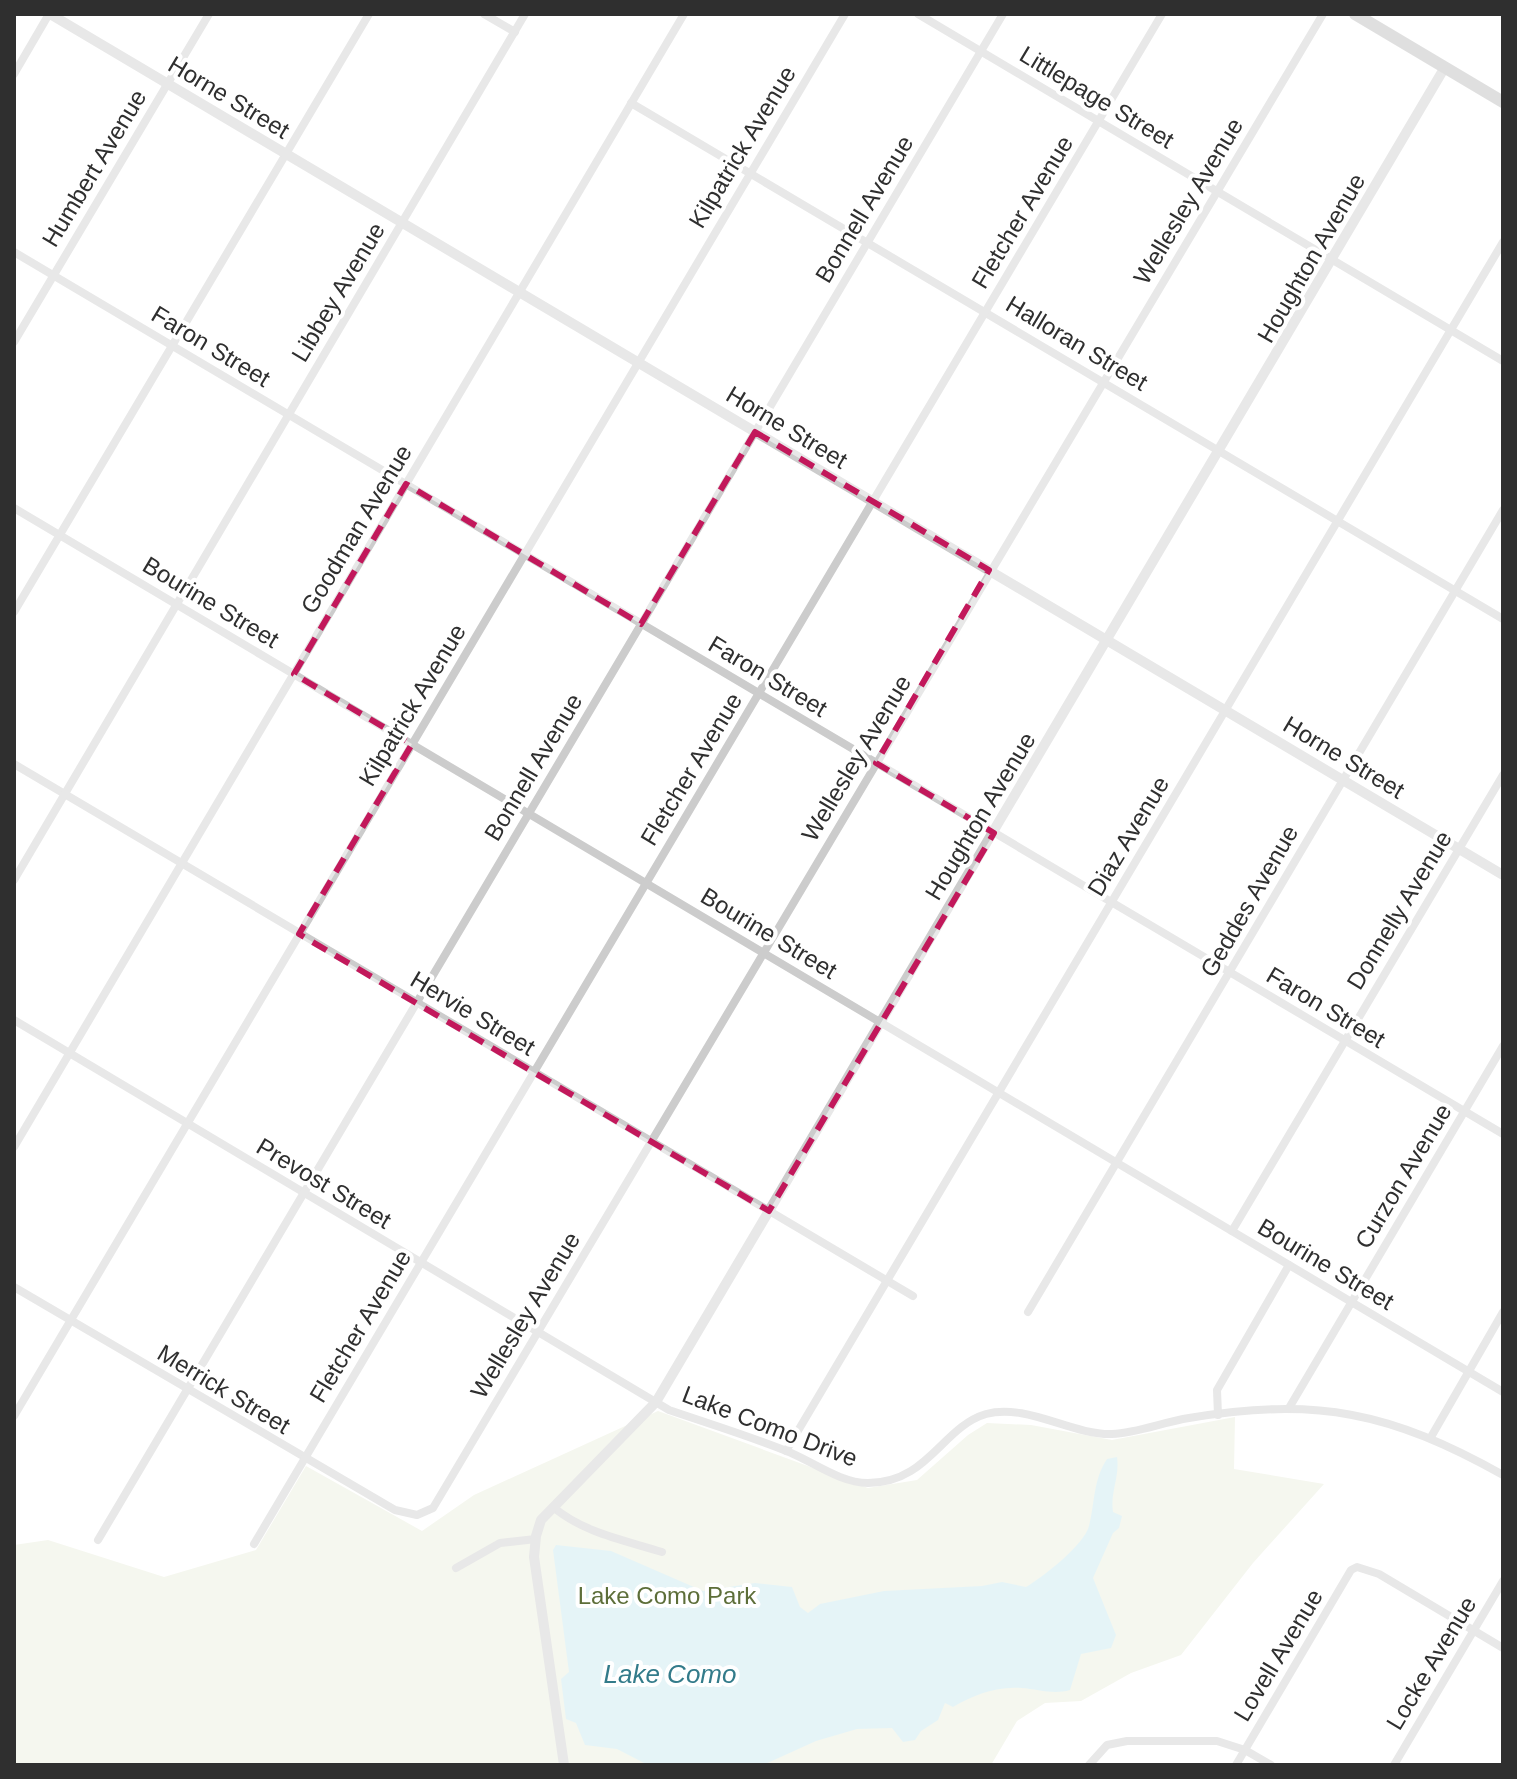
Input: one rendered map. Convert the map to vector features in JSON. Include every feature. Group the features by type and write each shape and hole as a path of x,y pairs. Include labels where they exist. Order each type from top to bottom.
{"main road":[{"path":"1355,14 1503,102"}],"street":[{"path":"14,74 50,14"},
{"name":"Horne Street","path":"50,14 1503,875"},
{"name":"Humbert Avenue","path":"14,342 209,14"},
{"path":"14,612 369,14"},
{"path":"484,14 515,32"},
{"name":"Libbey Avenue","path":"14,880 525,14"},
{"name":"Goodman Avenue","path":"14,1147 684,14"},
{"name":"Kilpatrick Avenue","path":"14,1416 845,14"},
{"name":"Littlepage Street","path":"918,14 1503,361"},
{"name":"Bonnell Avenue","path":"98,1540 1003,14"},
{"name":"Fletcher Avenue","path":"254,1544 1162,14"},
{"name":"Wellesley Avenue","path":"417,1515 433,1508 441,1498 989,570 1323,14"},
{"name":"Houghton Avenue","path":"564,1765 535,1566 536,1539 541,1520 656,1402 1334,260 1445,67"},
{"name":"Halloran Street","path":"631,103 1503,619"},
{"name":"Diaz Avenue","path":"786,1451 1503,242"},
{"name":"Faron Street","path":"14,252 1503,1134"},
{"name":"Bourine Street","path":"14,508 1503,1392"},
{"name":"Geddes Avenue","path":"1028,1312 1503,510"},
{"name":"Hervie Street","path":"14,764 913,1296"},
{"name":"Donnelly Avenue","path":"1232,1231 1503,775"},
{"name":"Prevost Street","path":"14,1020 656,1402"},
{"name":"Curzon Avenue","path":"1289,1408 1503,1046"},
{"path":"1218,1415 1217,1390 1289,1265"},
{"name":"Merrick Street","path":"14,1287 304,1459 395,1510 417,1515"},
{"path":"1431,1437 1503,1312"},
{"name":"Lake Como Drive","path":"656,1402 669,1410 786,1451 842,1477 869,1483 909,1472 969,1422 994,1413 1111,1434 1218,1415 1289,1408 1359,1416 1431,1437 1503,1475"},
{"path":"553,1507 580,1526 662,1552"},
{"path":"456,1568 500,1543 536,1539"},
{"name":"Lovell Avenue","path":"1236,1765 1351,1570 1357,1567 1379,1574 1473,1631"},
{"name":"Locke Avenue","path":"1394,1765 1503,1581"},
{"path":"1473,1631 1503,1648"},
{"path":"1089,1765 1107,1745 1127,1741 1217,1741 1245,1750 1271,1765"}],"highlighted area":[{"path":"755,432 989,570 876,763 994,833 769,1211 299,934 412,744 294,674 406,484 641,624"}],"green space":[{"name":"Lake Como Park","path":"658,1411 868,1488 917,1480 968,1435 987,1423 1031,1425 1112,1440 1235,1417 1234,1469 1324,1484 1253,1563 1181,1655 1131,1673 1081,1701 1045,1703 1017,1721 991,1765 14,1765 14,1545 48,1540 164,1577 256,1550 306,1466 422,1531 474,1495"}],"water":[{"name":"Lake Como","path":"1117,1457 1113,1512 1122,1516 1093,1578 1116,1635 1111,1648 1081,1654 1070,1690 994,1690 953,1707 945,1703 938,1720 921,1731 915,1740 903,1742 892,1728 857,1729 816,1741 763,1765 648,1765 617,1749 585,1745 576,1723 566,1719 561,1679 569,1672 553,1550 556,1545 611,1551 703,1591 755,1583 792,1587 800,1607 808,1613 820,1604 884,1591 982,1586 1002,1582 1026,1587 1062,1560 1086,1534 1102,1467 1107,1459"}]}
